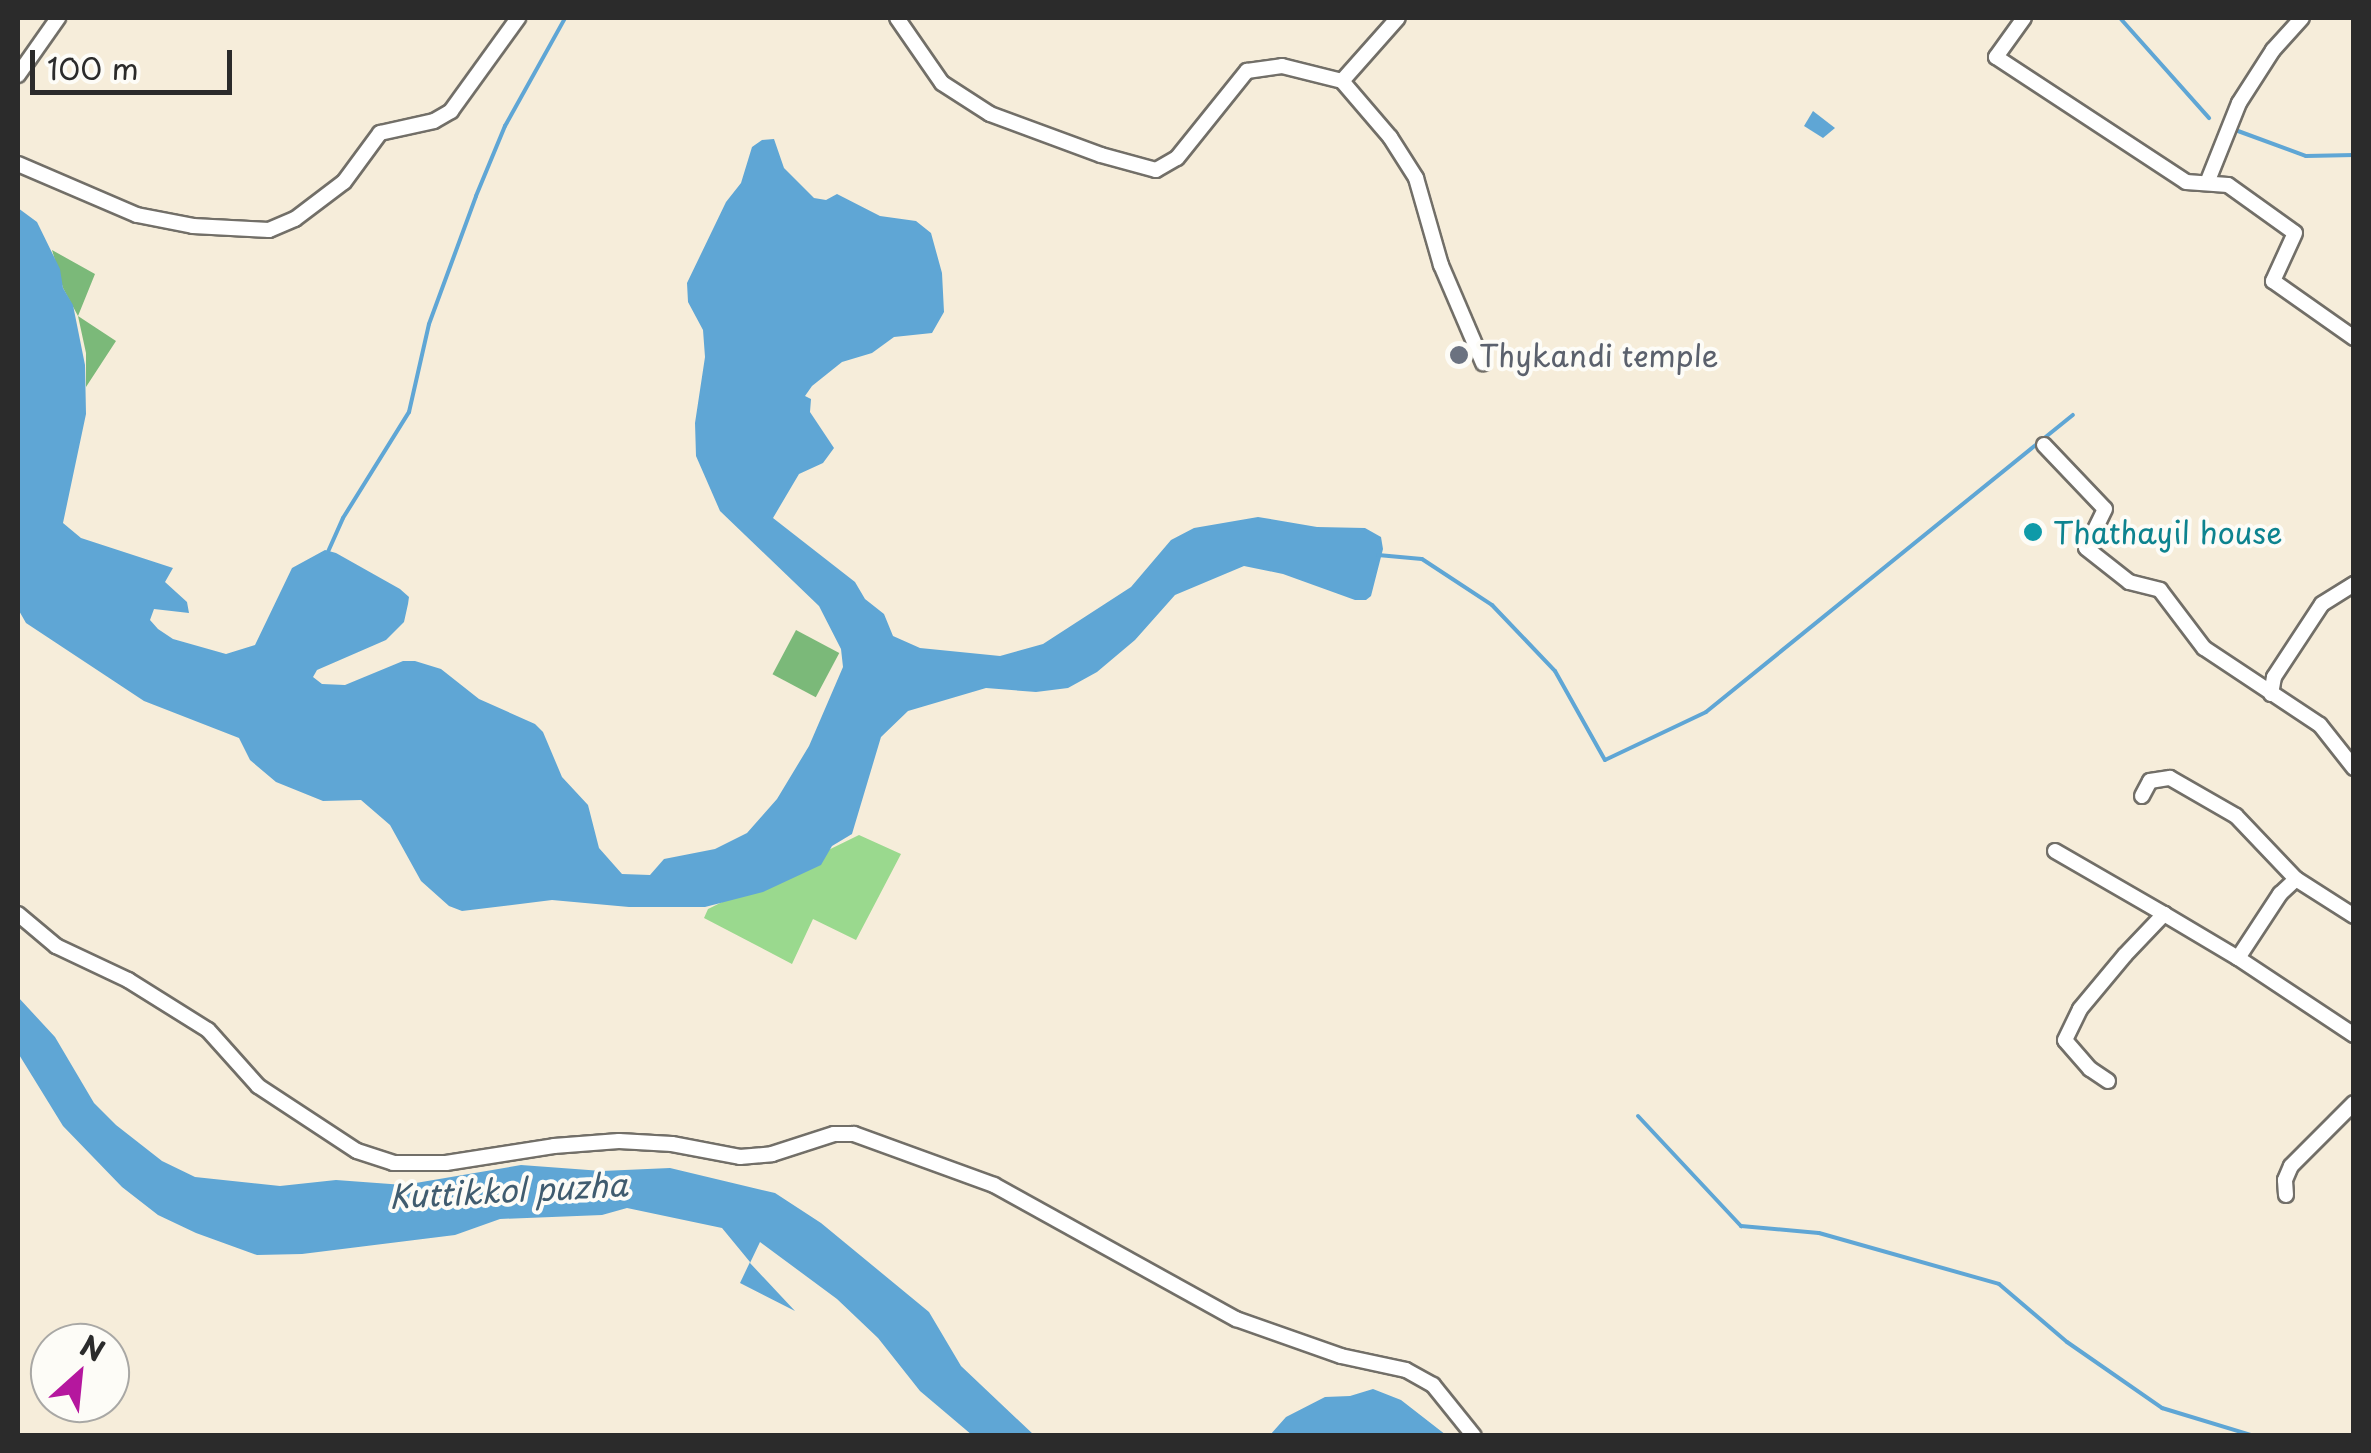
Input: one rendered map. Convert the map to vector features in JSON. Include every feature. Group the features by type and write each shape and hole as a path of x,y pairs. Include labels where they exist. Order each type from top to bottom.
{"street":[{"path":"18,75 58,18"},
{"path":"18,164 137,215 194,226 269,230 295,219 344,182 380,134 434,121 450,111 518,18"},
{"path":"897,18 942,82 990,114 1102,155 1156,170 1176,158 1247,71 1282,66 1342,81 1390,137 1416,178 1441,265 1483,363"},
{"path":"1342,81 1398,18"},
{"path":"2024,18 1996,56 2186,182 2228,185 2296,234 2273,281 2354,338"},
{"path":"2206,183 2239,103 2273,50 2302,18"},
{"path":"2044,445 2104,510 2086,548 2129,582 2160,590 2204,648 2320,724 2354,768"},
{"path":"2270,694 2274,678 2322,604 2354,584"},
{"path":"2142,796 2150,780 2170,778 2236,816 2296,880 2354,916"},
{"path":"2054,850 2238,958 2354,1035"},
{"path":"2238,958 2247,950 2280,894 2296,880"},
{"path":"18,914 56,946 128,980 208,1030 258,1086 357,1151 394,1163 446,1163 554,1146 619,1142 672,1144 740,1157 772,1154 834,1134 854,1134 994,1185 1236,1320 1341,1356 1406,1370 1433,1385 1474,1436"},
{"path":"2108,1081 2090,1070 2065,1040 2080,1009 2164,914"},
{"path":"2286,1195 2284,1180 2291,1166 2354,1103"}],"green space":[{"path":"52,250 95,274 78,316 63,288"},
{"path":"78,316 116,341 86,387 86,353"},
{"path":"796,630 839,653 816,697 773,674"},
{"path":"859,835 901,854 856,940 813,919 792,964 704,918 708,909"}],"water":[{"path":"1813,111 1835,128 1823,138 1804,126"},
{"path":"774,139 784,168 814,198 826,200 837,194 880,216 916,221 931,233 942,273 944,312 932,333 894,337 872,353 842,362 805,396 811,399 810,412 834,448 823,463 799,474 773,518 855,582 865,599 884,614 893,636 920,648 1000,656 1043,644 1131,587 1171,540 1194,528 1258,517 1317,527 1365,528 1381,537 1383,549 1371,596 1355,600 1283,574 1244,566 1175,595 1135,640 1097,672 1068,688 1036,692 986,688 908,711 881,737 852,834 832,846 821,865 763,892 705,907 629,907 552,900 462,911 449,906 421,881 390,825 361,800 323,801 276,782 250,760 239,738 144,701 26,623 18,609 18,208 37,222 60,269 63,288 73,305 85,365 86,414 63,523 81,538 173,568 165,582 187,602 189,613 154,609 150,620 158,629 173,639 226,654 255,645 292,568 325,550 336,553 409,597 404,622 386,640 317,670 313,677 322,684 345,685 403,661 415,661 441,669 479,699 535,724 543,732 562,777 588,805 599,848 622,874 650,875 664,859 715,849 747,833 777,799 809,746 843,667 841,649 819,606 720,511 696,456 695,423 705,357 703,330 688,302 687,283 726,202 741,183 752,147 762,140"},
{"name":"Kuttikkol puzha","path":"18,997 55,1037 94,1103 162,1161 195,1177 280,1186 336,1180 404,1185 521,1165 602,1171 670,1168 775,1193 821,1223 929,1312 961,1366 1034,1435 972,1435 920,1391 878,1338 837,1299 760,1242 750,1263 795,1311 740,1283 750,1262 722,1228 627,1208 602,1215 500,1219 455,1235 302,1254 257,1255 196,1233 158,1215 122,1187 63,1126 18,1053"},
{"path":"1373,1389 1401,1400 1446,1435 1270,1435 1286,1417 1325,1397 1350,1396"}],"waterway":[{"path":"327,554 343,518 409,412 429,324 476,196 505,126 565,18"},
{"path":"2120,18 2209,118"},
{"path":"2238,131 2306,156 2354,155"},
{"path":"1378,555 1422,559 1492,605 1555,671 1605,760 1706,712 2073,415"},
{"path":"1638,1116 1741,1226 1819,1233 1999,1284 2067,1342 2162,1408 2254,1436"}],"place":[{"name":"Thykandi temple","path":"1459,355"},
{"name":"Thathayil house","path":"2033,532"}]}
